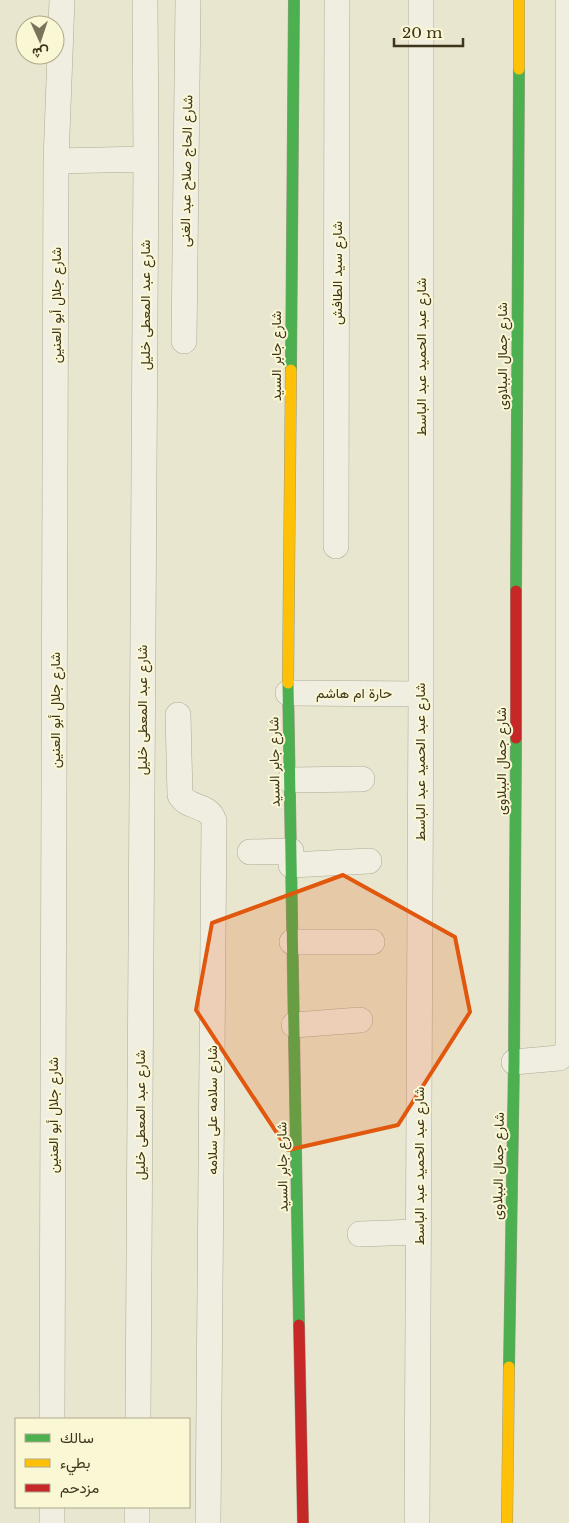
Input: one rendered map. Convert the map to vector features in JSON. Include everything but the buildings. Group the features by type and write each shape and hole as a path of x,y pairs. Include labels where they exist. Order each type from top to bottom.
{"street":[{"name":"شارع جلال أبو العنين","path":"52,1418 56,161 62,0"},
{"name":"شارع عبد المعطى خليل","path":"138,1418 146,159 145,0"},
{"name":"شارع الحاج صلاح عبد الغنى","path":"184,342 188,0"},
{"name":"شارع جابر السيد","path":"294,0 288,693 303,1523"},
{"name":"شارع سيد الطافش","path":"336,546 337,0"},
{"name":"شارع عبد الحميد عبد الباسط","path":"417,1523 421,694 421,0"},
{"name":"شارع جمال الببلاوى","path":"507,1523 514,1062 519,0"},
{"path":"514,1062 559,1058 565,1054 568,1047 568,0"},
{"path":"56,161 146,159"},
{"name":"حارة ام هاشم","path":"288,693 421,694"},
{"name":"شارع سلامه على سلامه","path":"178,715 180,795 187,803 209,811 214,821 208,1523"},
{"path":"290,780 362,779"},
{"path":"250,852 291,858 369,861"},
{"path":"292,942 372,942"},
{"path":"294,1025 360,1020"},
{"path":"360,1234 418,1232"},
{"path":"52,1508 52,1523"},
{"path":"137,1508 137,1523"}],"highlighted area":[{"path":"343,875 455,937 470,1012 398,1125 288,1150 196,1010 212,923"}],"traffic: fast":[{"path":"291,370 294,0"},
{"path":"516,591 519,69"},
{"path":"288,683 299,1325"},
{"path":"509,1367 514,1062 516,738"}],"traffic: slow":[{"path":"519,0 519,69"},
{"path":"288,683 291,370"},
{"path":"507,1523 509,1367"}],"traffic: jam":[{"path":"516,591 516,738"},
{"path":"299,1325 303,1523"}]}
